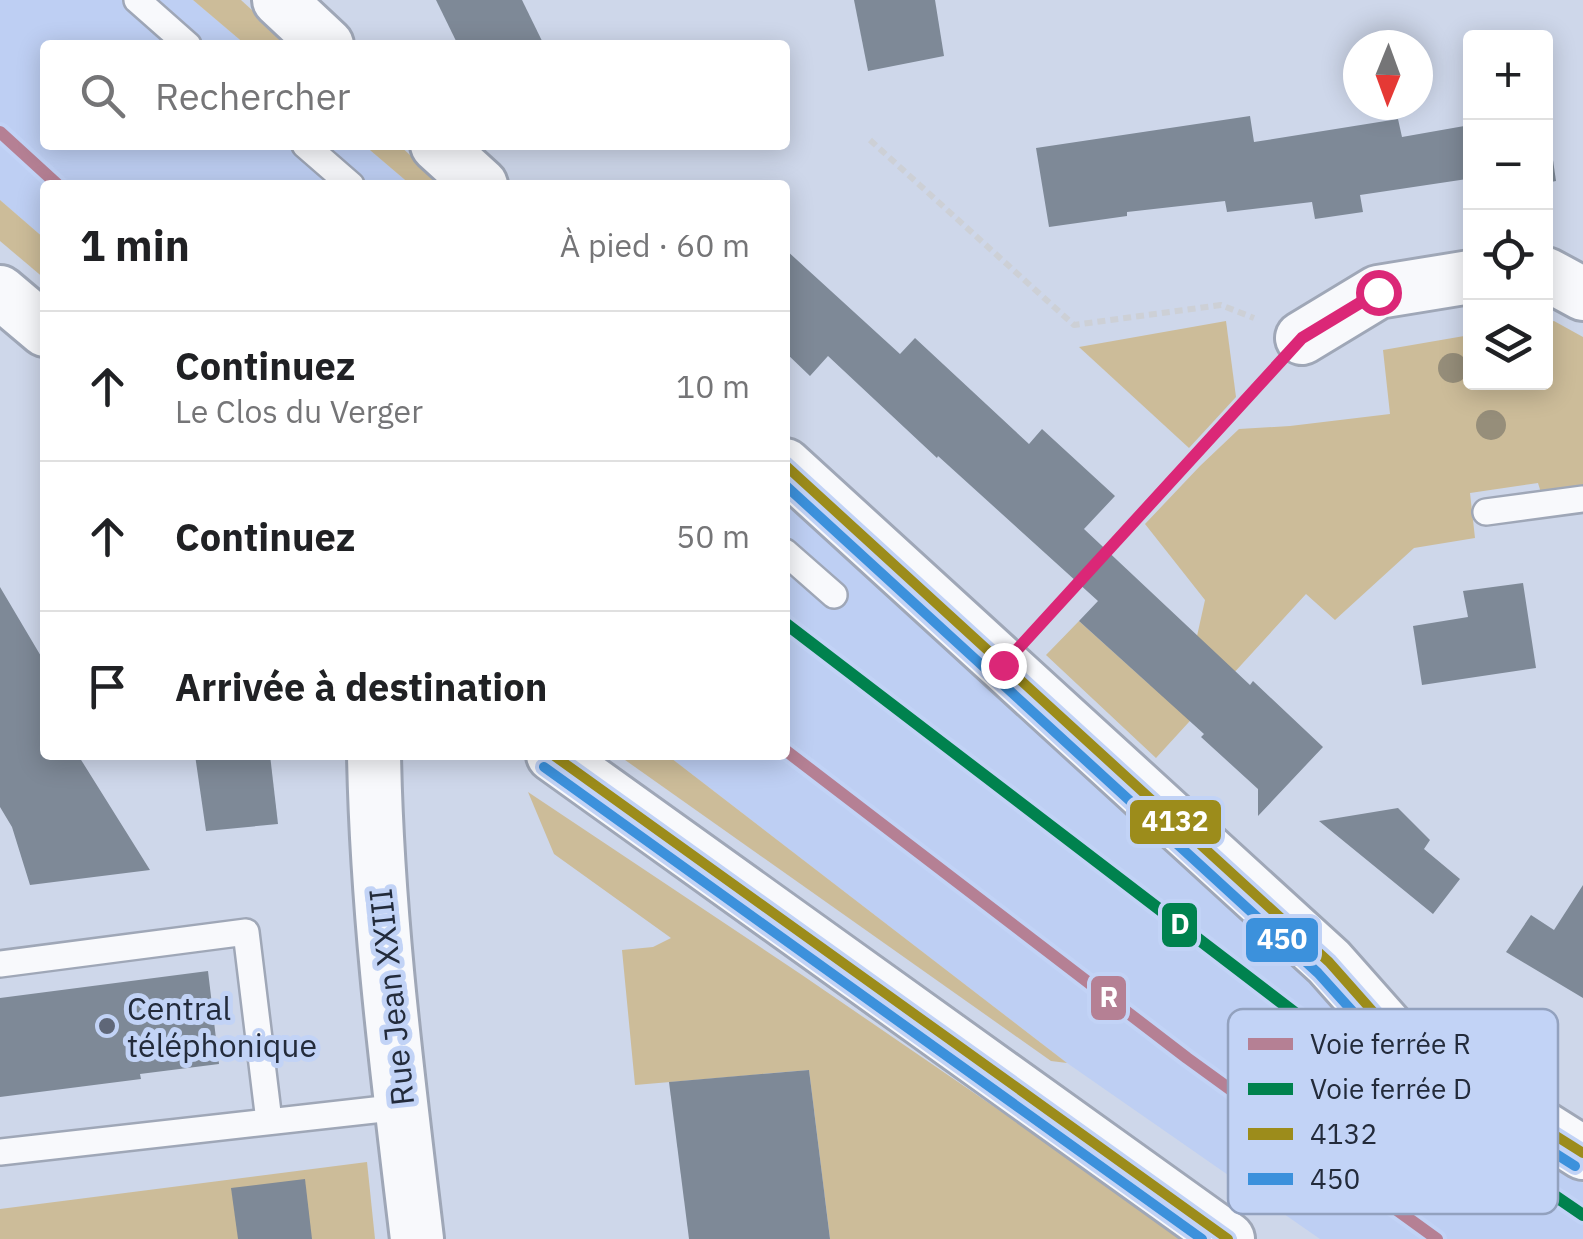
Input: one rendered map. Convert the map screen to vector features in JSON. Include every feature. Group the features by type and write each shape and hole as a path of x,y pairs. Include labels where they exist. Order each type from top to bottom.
{"street":[{"path":"278,0 322,40"},
{"path":"442,150 476,180"},
{"path":"1302,338 1378,292 1463,278"},
{"path":"1553,278 1583,294"},
{"path":"0,292 40,326"},
{"path":"790,471 1329,962 1371,1009"},
{"name":"Rue Jean XXIII","path":"374,760 385,965 417,1239"},
{"path":"560,760 1228,1239"},
{"path":"1558,1136 1583,1152"}],"lane":[{"path":"137,0 182,40"},
{"path":"311,150 345,180"},
{"path":"1486,512 1583,499"},
{"path":"790,556 834,595"},
{"path":"0,964 246,932 269,1122"},
{"path":"0,1152 401,1107"}],"path":[{"path":"870,140 1074,325 1221,305 1302,338 1003,665"}],"shaded area":[{"path":"0,0 193,0 240,40 40,40 40,150 370,150 405,180 40,180 40,235 0,200"},
{"path":"193,0 241,0 285,40 240,40"},
{"path":"370,150 404,150 438,180 405,180"},
{"path":"0,200 40,235 40,275 0,241"},
{"path":"1226,321 1236,397 1189,448 1079,347"},
{"path":"1553,321 1583,337 1583,487 1542,496 1538,483 1470,493 1475,538 1414,548 1335,620 1306,594 1156,758 1046,655 1079,621 1150,685 1197,636 1205,600 1145,524 1239,429 1390,414 1383,350 1463,336 1463,390 1553,390"},
{"path":"790,499 1347,1009 1228,1009 1228,1175 1067,1063 673,760 790,760"},
{"path":"625,760 673,760 1067,1063 1051,1061"},
{"path":"528,792 1187,1239 830,1239 809,1070 635,1085 622,950 653,947 671,938 554,854"},
{"path":"367,1162 375,1239 0,1239 0,1209"},
{"path":"1558,1166 1583,1183 1583,1239 1320,1239 1284,1214 1558,1214"}],"building":[{"path":"436,0 522,0 542,40 456,40"},
{"path":"854,0 935,0 944,56 868,71"},
{"path":"1250,116 1254,142 1398,120 1402,137 1463,126 1463,180 1360,195 1363,212 1315,219 1312,202 1227,212 1225,201 1127,212 1127,216 1049,227 1036,148"},
{"path":"790,254 900,354 915,338 1029,444 1042,429 1115,496 1084,529 1250,685 1253,681 1323,747 1258,816 1258,789 1201,737 1204,734 1079,621 1098,601 828,356 810,376 790,357"},
{"path":"1523,583 1536,668 1422,685 1413,626 1468,617 1463,591"},
{"path":"0,587 40,655 40,760 81,760 150,870 30,885 12,827 0,807"},
{"path":"196,760 271,760 278,824 206,831"},
{"path":"1398,808 1430,840 1424,849 1460,879 1433,914 1319,821"},
{"path":"1583,885 1583,998 1506,952 1531,915 1554,930"},
{"name":"Central téléphonique","path":"208,971 219,1064 140,1074 141,1079 0,1097 0,998"},
{"path":"809,1070 830,1239 689,1239 669,1082"},
{"path":"305,1179 312,1239 238,1239 231,1188"}],"rail line":[{"name":"R","path":"0,132 53,180"},
{"name":"D","path":"790,627 1290,1009"},
{"name":"R","path":"790,754 1228,1088"},
{"name":"D","path":"1558,1198 1583,1215"},
{"name":"R","path":"1402,1214 1437,1239"}],"transit line":[{"name":"4132","path":"790,470 1329,962 1371,1009"},
{"name":"450","path":"790,490 1318,973 1350,1009"},
{"name":"4132","path":"560,760 1228,1239"},
{"name":"450","path":"544,767 1202,1239"},
{"name":"4132","path":"1558,1137 1583,1153"},
{"name":"450","path":"1558,1155 1575,1166"}],"place":[{"name":"Central téléphonique","path":"107,1026"}],"route":[{"path":"1003,665 1302,338 1378,292"}]}
